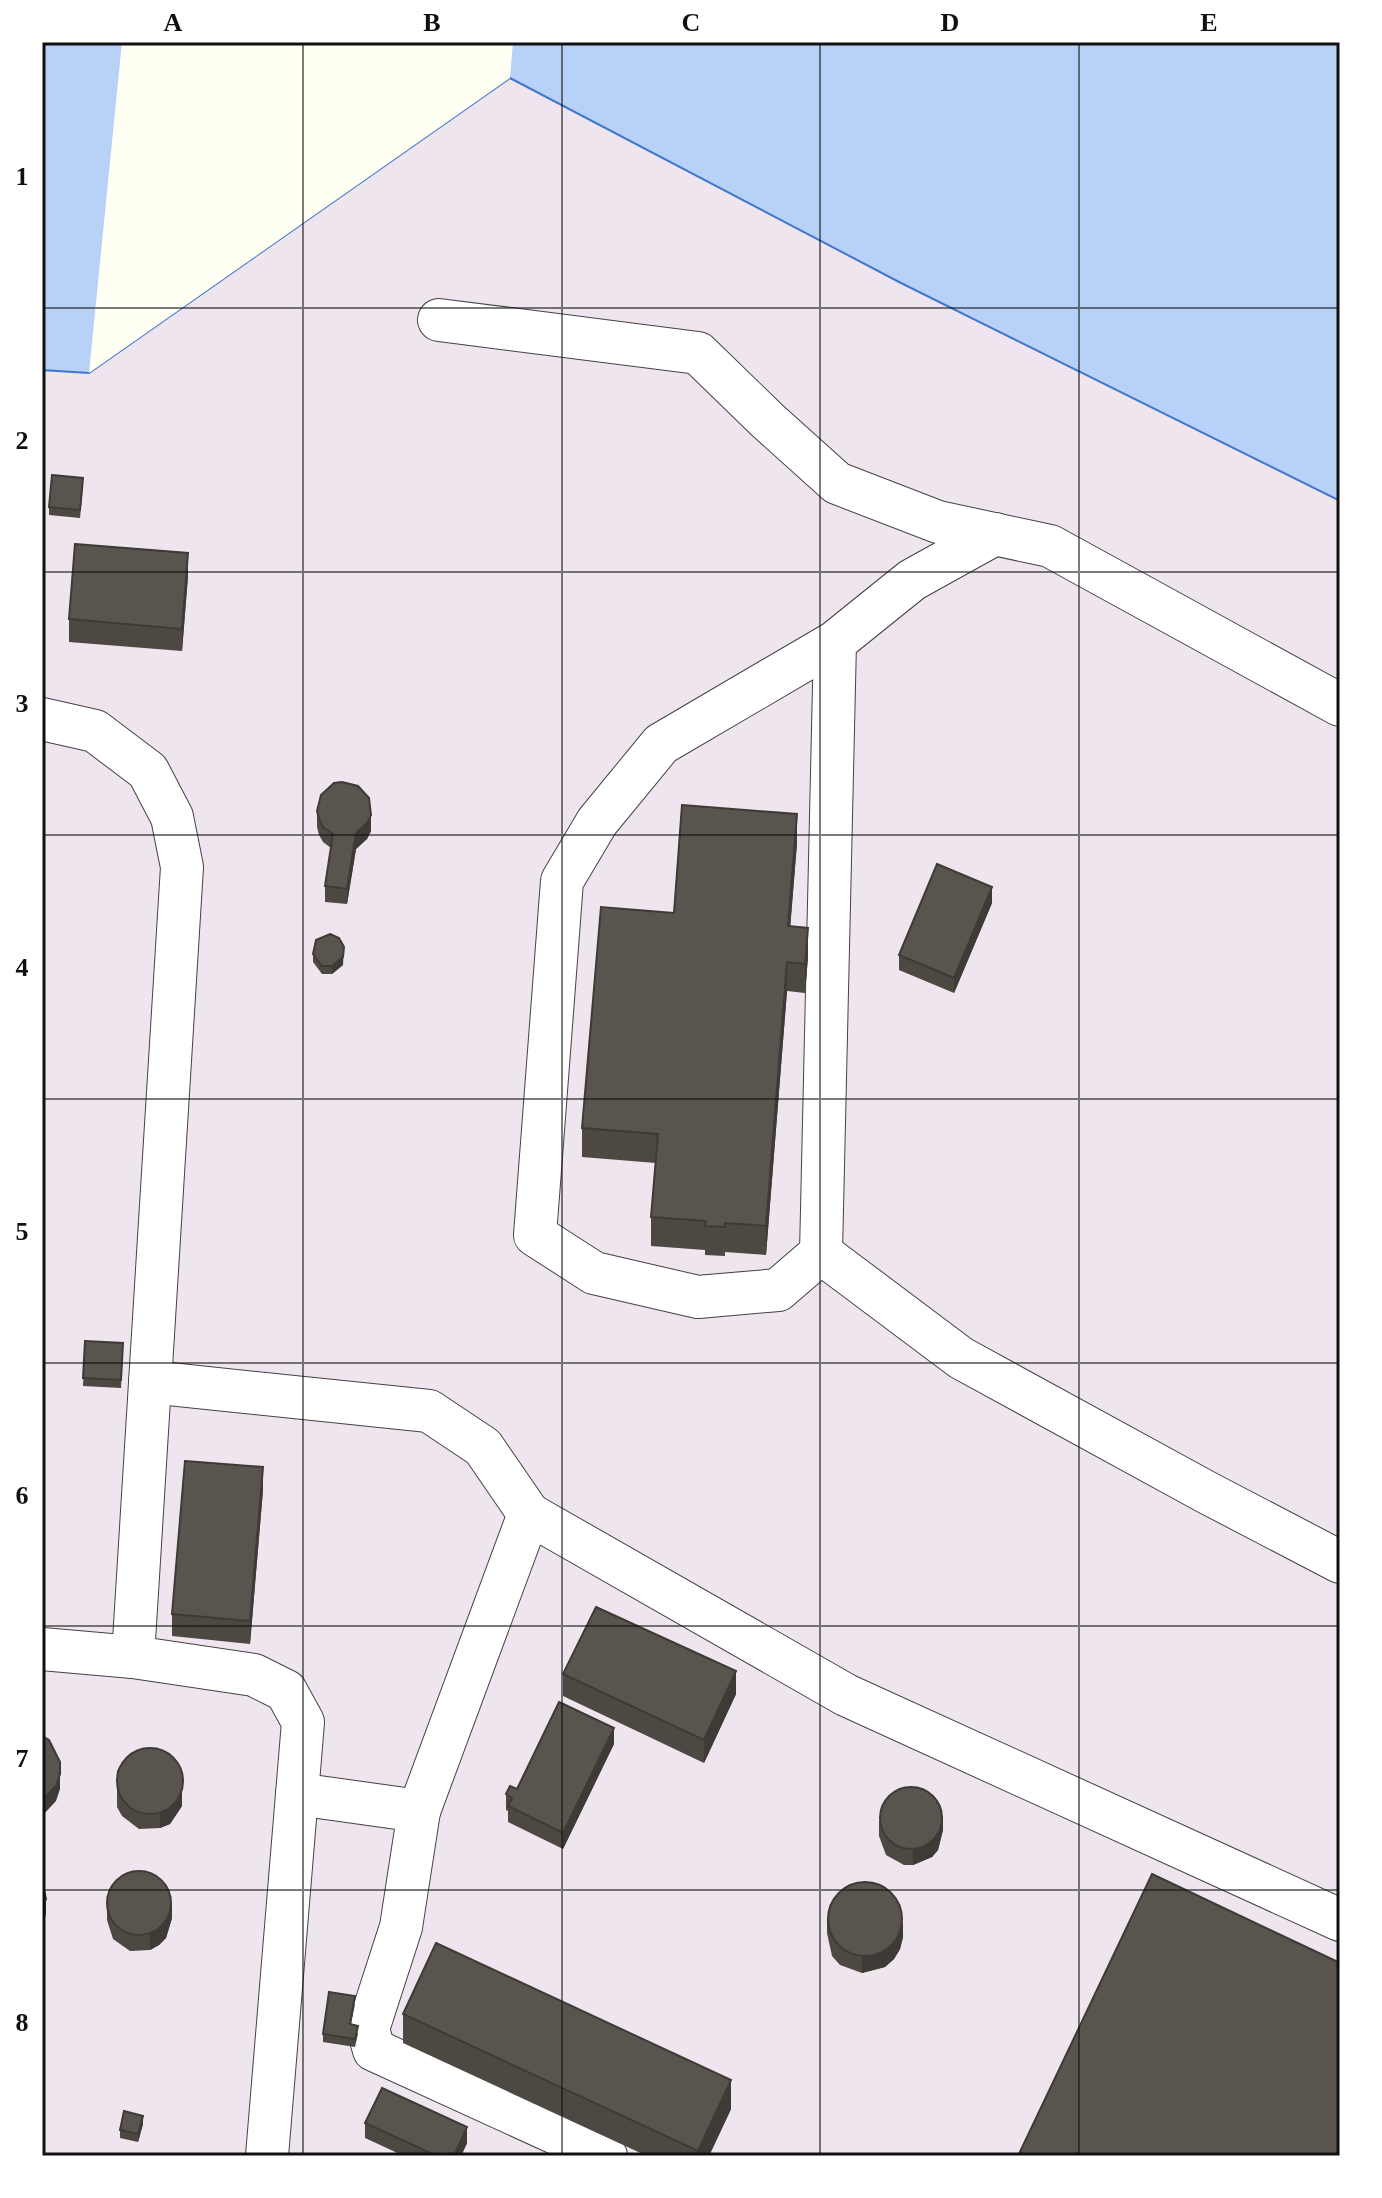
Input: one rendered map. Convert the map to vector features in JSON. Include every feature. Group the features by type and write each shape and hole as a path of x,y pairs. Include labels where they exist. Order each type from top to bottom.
{"lane":[{"path":"439,320 698,353 837,483 938,522 1050,546 1340,705"},
{"path":"835,642 821,1253 778,1290 698,1297 594,1273 535,1235 562,881 597,822 661,744 835,642 912,580 995,534"},
{"path":"42,719 95,731 148,771 172,817 182,867 133,1657"},
{"path":"821,1253 961,1358 1340,1562"},
{"path":"150,1382 429,1411 483,1447 529,1514 846,1695 1340,1920"},
{"path":"529,1514 419,1811 401,1927 368,2029 374,2050 606,2156"},
{"path":"42,1649 133,1657 254,1675 286,1691 303,1722 267,2156"},
{"path":"297,1794 419,1811"}],"shaded area":[{"path":"513,42 901,283 1340,501 1340,2156 42,2156 42,370 88,373"}],"water":[{"path":"42,42 1340,42 1340,501 901,283 510,78 89,373 42,370"}],"pier":[{"path":"122,42 513,42 510,78 89,373"}],"building":[{"path":"52,475 83,478 80,510 49,507"},
{"path":"75,544 188,553 182,629 69,619"},
{"path":"334,783 358,786 369,798 371,815 356,833 347,889 325,886 333,834 323,827 317,811 321,795"},
{"path":"682,805 797,814 788,926 808,928 805,964 787,962 766,1226 725,1223 725,1227 705,1226 706,1221 651,1217 658,1134 582,1128 601,907 674,913"},
{"path":"937,864 992,887 954,978 899,955"},
{"path":"330,934 339,938 344,947 343,957 332,966 322,966 313,954 316,940"},
{"path":"85,1341 123,1343 121,1380 83,1378"},
{"path":"185,1461 263,1467 250,1621 172,1614"},
{"path":"596,1607 736,1671 704,1740 563,1674"},
{"path":"559,1702 614,1728 563,1833 508,1806 512,1798 506,1794 510,1786 517,1789"},
{"path":"42,1736 49,1740 60,1762 60,1774 56,1786 42,1800"},
{"path":"150,1748 163,1750 173,1758 181,1768 181,1794 173,1804 163,1812 150,1814 137,1812 127,1804 119,1794 117,1781 119,1768 127,1758 137,1750"},
{"path":"905,1787 917,1787 933,1796 940,1806 940,1830 933,1840 917,1849 905,1849 885,1835 880,1824 880,1812 894,1792"},
{"path":"139,1871 151,1873 162,1880 169,1891 169,1915 162,1926 151,1933 139,1935 127,1933 116,1926 109,1915 107,1903 109,1891 116,1880 127,1873"},
{"path":"1152,1874 1340,1963 1340,2156 1018,2156"},
{"path":"42,1882 46,1899 42,1910"},
{"path":"872,1882 892,1892 900,1905 900,1933 892,1946 879,1954 858,1956 838,1946 830,1933 828,1912 838,1892 851,1884"},
{"path":"436,1943 731,2080 698,2151 403,2014"},
{"path":"329,1992 355,1996 350,2024 358,2026 355,2039 323,2034"},
{"path":"382,2088 467,2127 454,2156 437,2156 365,2123"},
{"path":"124,2111 143,2116 138,2134 120,2130"}]}
